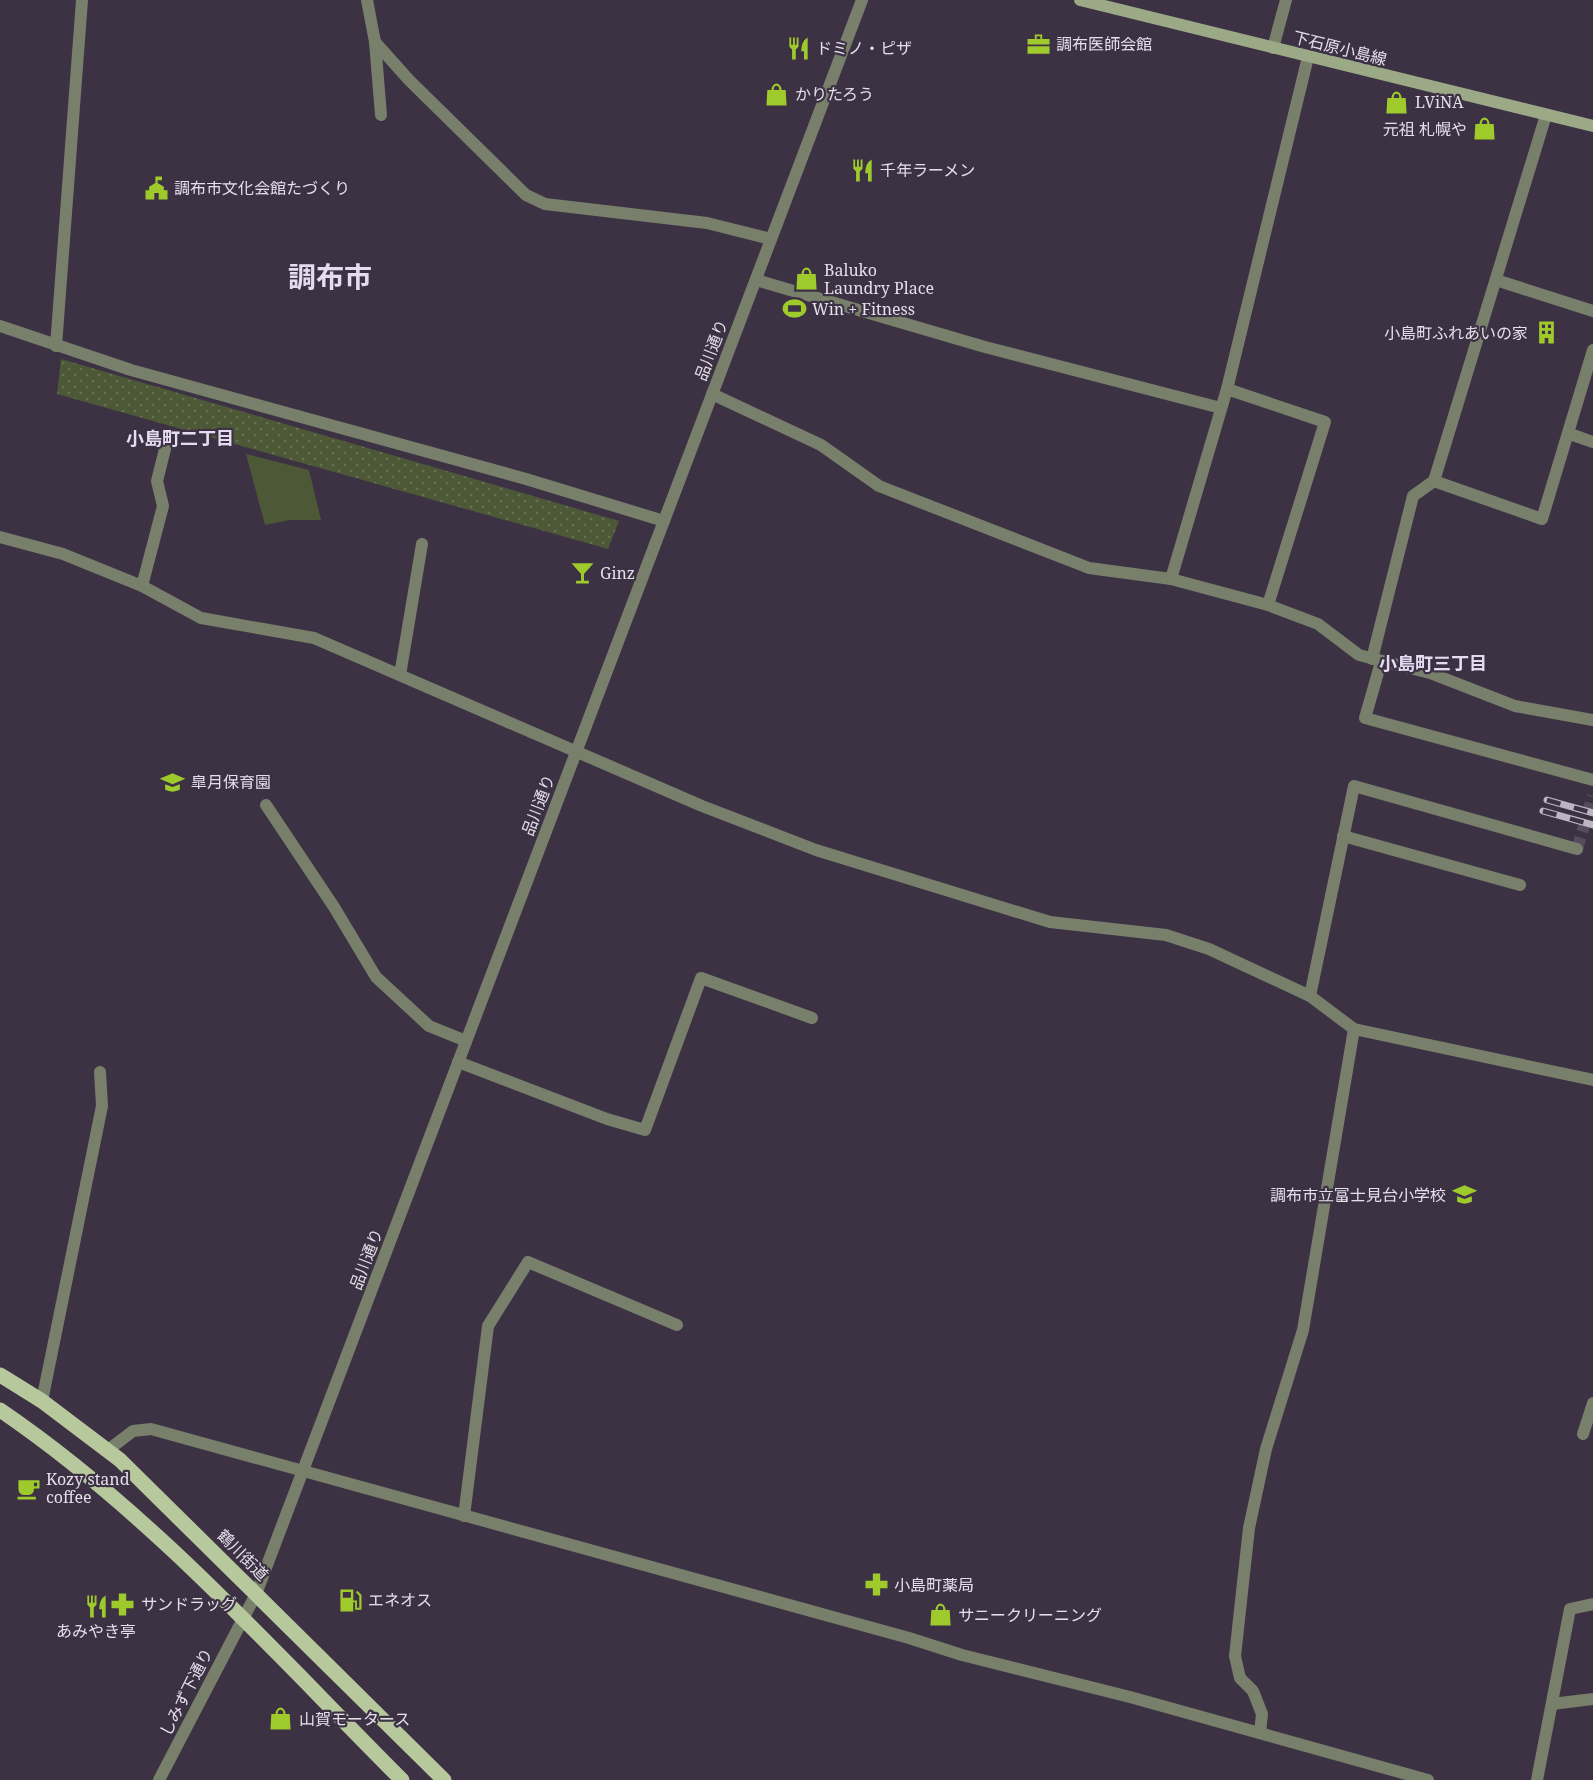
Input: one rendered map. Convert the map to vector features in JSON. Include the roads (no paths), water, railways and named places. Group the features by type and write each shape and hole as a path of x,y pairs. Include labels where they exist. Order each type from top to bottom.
{"main road":[{"name":"下石原小島線","path":"1080,0 1593,126"},
{"name":"鶴川街道","path":"0,1375 42,1401 108,1450 444,1780"},
{"path":"0,1410 46,1441 124,1506 402,1780"}],"street":[{"path":"56,346 82,0"},
{"path":"367,0 375,42 381,115"},
{"name":"品川通り","path":"242,1620 256,1594 862,0"},
{"path":"1273,48 1286,0"},
{"path":"375,42 409,80 526,195 545,204 707,223 771,238"},
{"path":"1171,579 1227,389 1308,57"},
{"path":"1546,115 1434,481 1413,496 1365,718 1593,780"},
{"path":"756,280 986,347 1221,408"},
{"path":"1496,280 1593,311"},
{"path":"0,326 131,370 537,483 664,521"},
{"path":"1434,481 1542,519 1570,434 1593,350"},
{"path":"1227,389 1325,422 1268,604"},
{"path":"712,394 821,445 879,486 1089,568 1171,579 1268,604 1318,624 1359,655 1430,673 1515,706 1593,720"},
{"path":"1570,434 1593,442"},
{"path":"142,586 163,506 157,482 168,437"},
{"path":"0,537 63,554 142,586 201,618 314,638 702,806 816,850 1050,922 1166,935 1209,949 1310,996 1354,1029 1593,1080"},
{"path":"400,675 422,544"},
{"path":"1310,996 1354,786 1578,849"},
{"path":"266,805 376,977 429,1026 466,1041"},
{"path":"1343,836 1520,885"},
{"path":"458,1062 607,1119 645,1130 701,978 812,1018"},
{"path":"1260,1733 1262,1714 1253,1691 1240,1677 1235,1656 1249,1528 1266,1449 1303,1330 1354,1029"},
{"path":"42,1401 102,1106 100,1072"},
{"path":"464,1516 488,1326 528,1262 677,1325"},
{"path":"1583,1434 1593,1405"},
{"path":"108,1450 132,1431 151,1429 909,1638 962,1655 1260,1733 1428,1780"},
{"path":"1537,1780 1570,1609 1593,1604"},
{"name":"しみず下通り","path":"159,1780 242,1620"},
{"path":"1552,1704 1593,1699"}],"tunnel":[{"path":"1577,849 1593,796"}],"railway":[{"path":"1547,800 1593,813"},
{"path":"1543,811 1593,825"}],"place":[{"name":"調布医師会館","path":"1038,44"},
{"name":"ドミノ・ピザ","path":"798,48"},
{"name":"かりたろう","path":"777,94"},
{"name":"LViNA","path":"1397,102"},
{"name":"元祖 札幌や","path":"1485,129"},
{"name":"千年ラーメン","path":"862,170"},
{"name":"調布市文化会館たづくり","path":"156,188"},
{"name":"Baluko Laundry Place","path":"806,279"},
{"name":"Win + Fitness","path":"794,309"},
{"name":"小島町ふれあいの家","path":"1546,333"},
{"name":"Ginz","path":"582,573"},
{"name":"皐月保育園","path":"173,782"},
{"name":"調布市立富士見台小学校","path":"1464,1195"},
{"name":"Kozy stand coffee","path":"28,1488"},
{"name":"小島町薬局","path":"876,1585"},
{"name":"エネオス","path":"350,1600"},
{"name":"サンドラッグ","path":"123,1604"},
{"name":"あみやき亭","path":"96,1606"},
{"name":"サニークリーニング","path":"940,1615"},
{"name":"山賀モータース","path":"281,1719"}],"district":[{"name":"調布市","path":"330,277"},
{"name":"小島町二丁目","path":"180,439"},
{"name":"小島町三丁目","path":"1433,664"}]}
